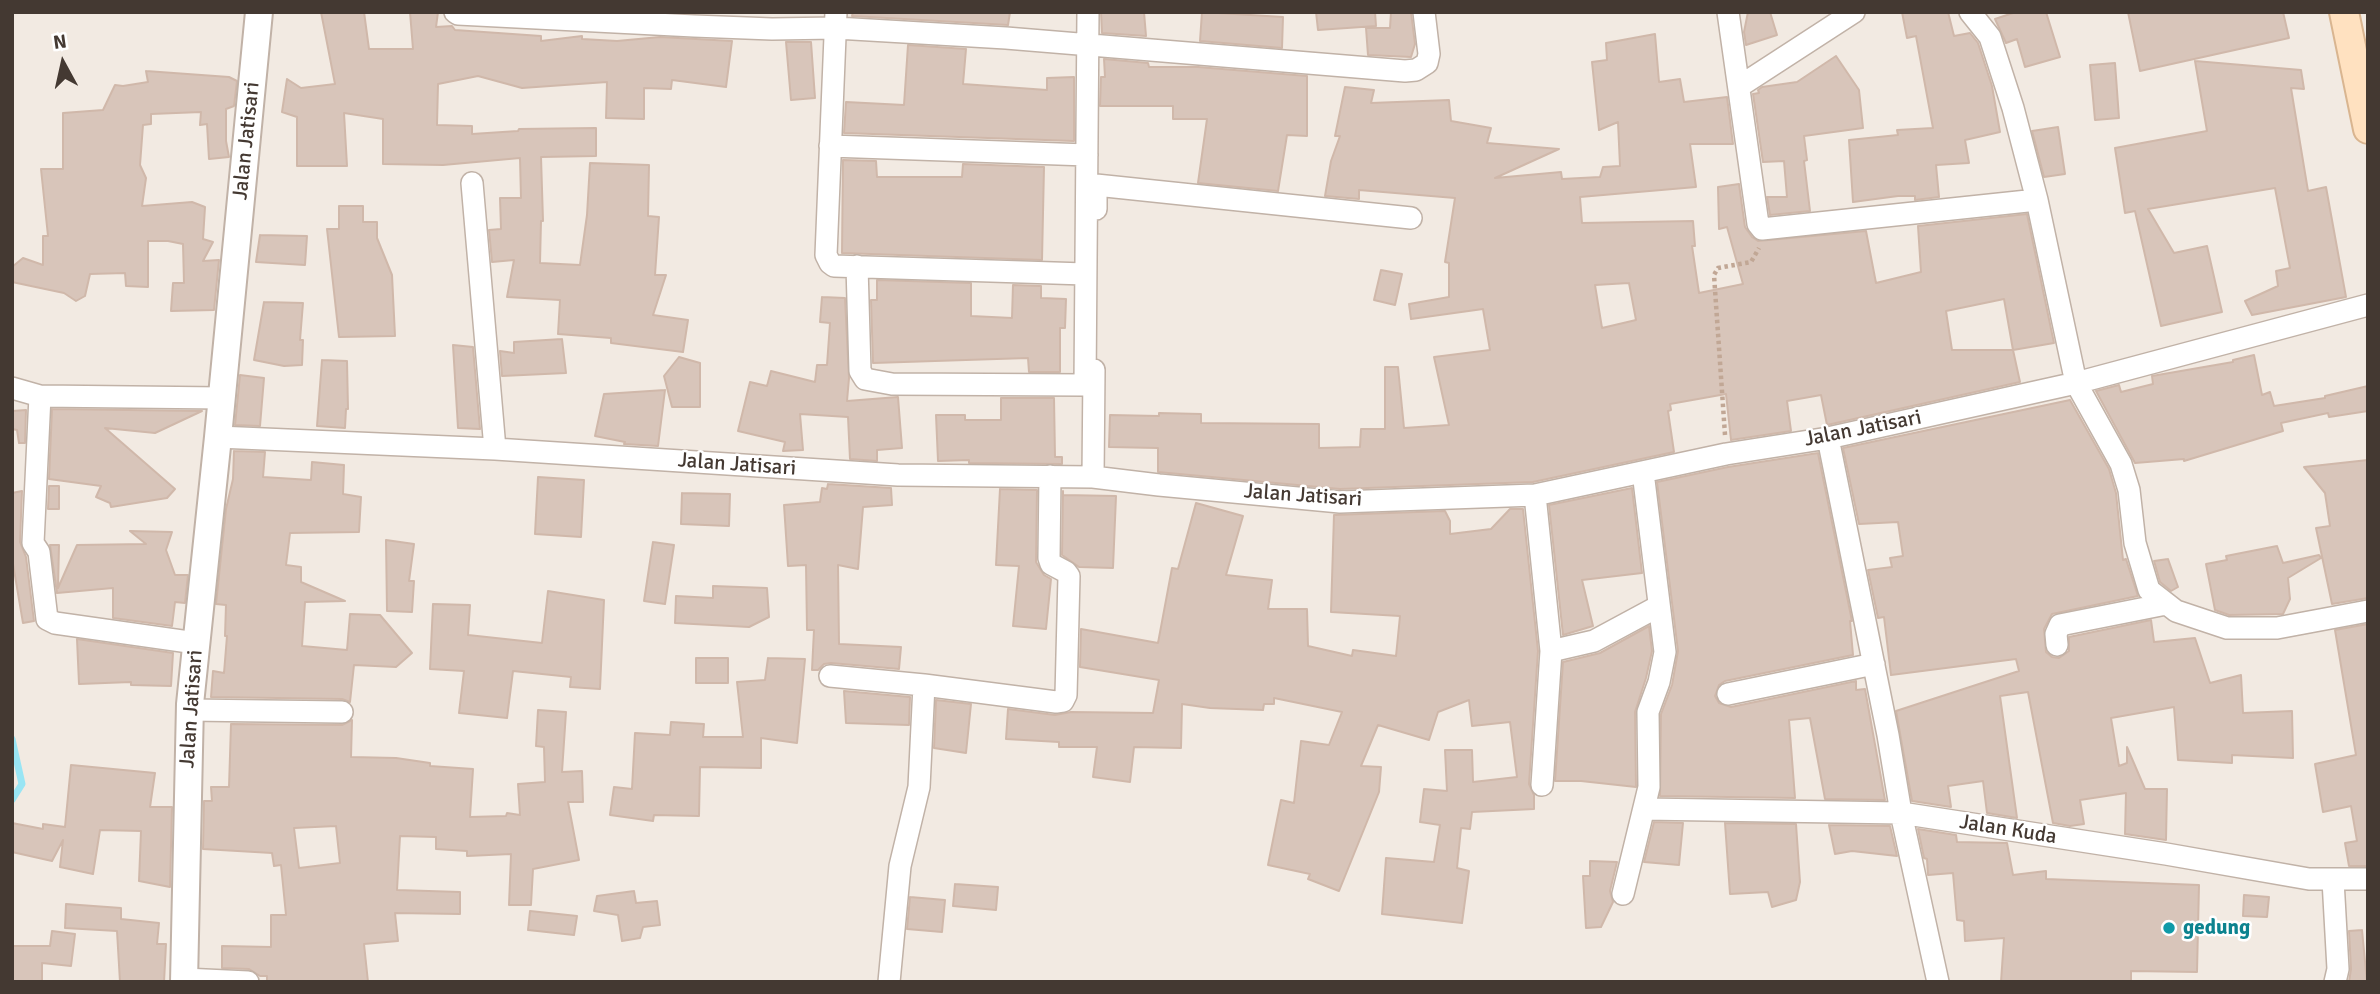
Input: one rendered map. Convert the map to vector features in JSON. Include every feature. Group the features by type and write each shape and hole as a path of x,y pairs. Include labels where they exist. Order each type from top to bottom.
{"main road":[{"path":"2344,12 2368,129"}],"street":[{"name":"Jalan Jatisari","path":"184,980 189,710 259,12"},
{"path":"455,12 694,26 836,20 1088,46 1405,71 1416,70 1427,63 1429,54 1424,12"},
{"path":"857,266 860,371 865,379 892,384 1085,385 1088,12"},
{"path":"1728,12 1758,224 1762,229 2037,200"},
{"path":"1740,86 1854,12"},
{"path":"1970,12 1990,37 2013,108 2037,200 2076,383 2125,477 2135,542 2148,590 2176,611 2227,628 2277,628 2368,611"},
{"path":"836,20 827,255 830,263 834,266 1085,274"},
{"path":"830,146 1087,155"},
{"path":"472,183 495,449"},
{"path":"1093,477 1096,185 1412,218"},
{"name":"Jalan Jatisari","path":"218,436 495,449 898,475 1093,477 1340,502 1535,495 1726,453 1828,438 2076,383 2368,305"},
{"path":"12,388 40,396 222,398"},
{"path":"40,396 33,543 39,552 47,619 55,623 196,643"},
{"path":"1828,438 1901,813 1938,982"},
{"path":"1623,894 1649,787 1647,712 1659,682 1665,652 1643,472"},
{"path":"830,676 1056,702 1065,699 1069,575 1052,565 1049,558 1050,476"},
{"path":"1535,495 1550,651 1542,785"},
{"path":"2057,645 2056,634 2060,625 2166,604"},
{"path":"1550,651 1594,641 1659,606"},
{"path":"1728,694 1874,664"},
{"path":"889,982 900,866 919,787 924,685"},
{"path":"189,710 342,712"},
{"name":"Jalan Kuda","path":"1644,809 1901,813 2309,879 2368,879"},
{"path":"2333,880 2338,970 2336,982"},
{"path":"184,980 248,982"}],"path":[{"path":"1726,453 1714,275 1718,268 1746,264"}],"building":[{"path":"321,12 364,12 369,49 413,49 410,12 438,12 436,27 452,26 455,30 541,36 541,41 582,36 582,39 617,41 660,37 732,41 726,87 672,80 671,89 644,88 644,119 606,118 607,82 522,88 478,76 438,84 437,125 472,126 472,134 519,129 596,128 596,156 541,157 543,221 540,263 580,265 590,163 649,165 648,216 659,217 655,275 666,275 653,315 688,320 683,352 611,343 611,338 558,334 560,300 507,297 514,260 492,262 489,230 501,229 500,198 521,198 520,158 443,165 383,164 383,119 344,113 347,166 297,166 297,117 282,112 287,79 301,88 335,84"},
{"path":"853,12 1010,12 1008,25 852,16"},
{"path":"1101,12 1144,12 1146,36 1102,33"},
{"path":"1202,12 1283,17 1282,48 1200,41"},
{"path":"1316,12 1375,12 1376,26 1318,30"},
{"path":"1391,12 1411,12 1415,44 1411,57 1368,55 1366,28 1390,28"},
{"path":"1748,12 1770,12 1777,35 1746,45 1744,32"},
{"path":"1902,12 1948,12 1954,36 1970,33 1978,43 1992,86 2000,132 1965,140 1969,163 1936,165 1939,197 1915,200 1915,196 1898,196 1853,202 1849,140 1898,135 1897,130 1933,128 1916,36 1907,38"},
{"path":"2016,12 2046,12 2060,57 2025,67 2017,39 2006,43 1995,19"},
{"path":"2128,12 2283,12 2289,38 2140,71"},
{"path":"1655,34 1659,82 1680,79 1684,102 1727,97 1733,144 1690,144 1696,187 1580,197 1582,223 1693,221 1695,246 1692,246 1699,293 1743,284 1727,227 1719,229 1718,187 1739,184 1745,227 1758,241 1866,231 1876,283 1921,272 1918,226 2027,214 2054,343 2013,350 2020,382 1827,425 1821,395 1787,401 1791,431 1731,440 1726,394 1670,404 1671,410 1668,411 1674,452 1533,482 1340,489 1158,472 1158,448 1109,447 1110,415 1159,416 1159,413 1201,414 1201,423 1319,424 1319,448 1360,447 1361,429 1385,429 1385,367 1398,367 1404,428 1449,425 1434,357 1490,350 1483,309 1411,319 1409,304 1449,297 1449,263 1445,262 1455,198 1359,190 1359,199 1325,196 1331,161 1340,136 1335,136 1345,87 1374,90 1371,103 1449,100 1451,121 1491,128 1487,143 1559,149 1495,178 1561,172 1562,179 1600,177 1603,167 1620,166 1618,122 1599,130 1592,62 1607,60 1606,43","holes":["1629,283 1636,320 1602,328 1595,285","2004,299 2013,350 1952,350 1946,311"]},
{"path":"786,42 811,42 815,98 791,100"},
{"path":"908,45 966,49 963,84 1047,90 1047,78 1074,77 1074,141 844,133 846,102 904,105"},
{"path":"1836,56 1859,90 1863,128 1804,136 1810,211 1770,215 1767,197 1787,197 1784,161 1763,162 1753,94 1759,93 1758,90 1762,87 1797,82"},
{"path":"1104,59 1148,63 1149,67 1198,67 1307,76 1307,136 1287,135 1278,191 1198,183 1207,119 1173,119 1173,106 1100,106 1101,77 1105,77"},
{"path":"2195,61 2301,70 2304,89 2291,88 2308,191 2326,187 2346,297 2252,315 2245,301 2278,286 2276,271 2290,268 2275,188 2148,209 2174,253 2207,246 2222,312 2161,326 2135,211 2125,213 2115,148 2207,131"},
{"path":"2115,63 2119,118 2095,120 2090,65"},
{"path":"146,71 229,77 237,81 234,106 226,109 229,157 209,159 207,124 200,125 201,112 151,114 151,124 143,125 140,165 146,178 142,206 192,202 205,207 203,239 213,242 203,261 219,260 214,310 171,311 173,283 184,283 183,244 168,241 148,241 148,287 126,286 125,273 90,274 85,296 76,301 64,293 12,282 12,267 23,258 43,265 43,236 48,236 41,169 63,169 63,113 103,110 115,85 148,82"},
{"path":"2058,127 2065,174 2044,177 2032,131"},
{"path":"843,160 876,161 877,177 962,177 963,164 1044,167 1042,260 842,253"},
{"path":"339,206 363,206 363,222 377,222 377,238 392,275 395,336 339,337 327,229 339,229"},
{"path":"260,235 307,236 305,265 256,262"},
{"path":"1381,270 1402,274 1395,305 1374,300"},
{"path":"877,280 971,283 971,316 1012,318 1013,285 1041,286 1041,298 1066,299 1065,328 1060,328 1060,372 1029,372 1028,358 873,363 871,300 877,300"},
{"path":"822,297 845,298 849,378 847,401 898,397 902,448 877,450 877,461 850,459 848,417 800,414 803,450 783,451 785,442 738,431 750,382 767,386 771,371 815,382 817,365 827,365 830,323 820,322"},
{"path":"264,302 303,303 300,340 303,340 302,365 284,366 254,360"},
{"path":"562,339 566,373 502,376 500,351 514,353 514,342"},
{"path":"453,345 473,347 480,429 458,428"},
{"path":"2254,355 2262,395 2270,392 2274,406 2325,398 2368,386 2368,411 2329,417 2328,413 2281,423 2283,431 2184,461 2135,463 2096,391 2119,385 2121,392 2153,384 2152,376 2233,362"},
{"path":"679,357 700,363 700,407 672,407 664,376"},
{"path":"322,360 347,361 348,409 345,428 317,426"},
{"path":"240,375 264,378 260,426 235,425"},
{"path":"665,390 658,446 624,444 625,442 595,436 604,394"},
{"path":"1001,398 1054,398 1055,457 1062,457 1062,464 938,461 936,415 965,415 965,420 1001,420"},
{"path":"2070,400 2109,469 2116,493 2123,560 2126,559 2138,596 2052,614 2044,629 2046,652 2059,658 2069,651 2069,637 2151,620 2154,642 2195,638 2210,683 2241,675 2243,713 2292,711 2293,758 2232,755 2232,763 2178,760 2174,707 2111,718 2119,766 2127,763 2127,747 2145,789 2167,789 2166,840 2125,834 2126,793 2080,800 2084,824 2070,826 2053,823 2028,692 2000,696 2017,818 1987,813 1983,781 1948,786 1951,807 1912,801 1896,711 2019,671 2016,659 1891,675 1884,617 1878,618 1868,570 1892,567 1890,558 1903,556 1898,522 1859,524 1843,448"},
{"path":"52,409 202,411 155,433 105,428 175,489 167,498 111,507 110,503 96,497 101,486 49,479"},
{"path":"26,410 25,443 19,443 17,430 12,429 12,411"},
{"path":"234,451 265,452 263,477 311,480 312,462 344,465 343,494 361,497 359,532 290,533 286,565 301,567 301,582 345,601 305,602 302,646 347,650 350,614 380,615 412,653 396,667 354,665 350,702 342,699 211,697 213,671 224,673 226,605 216,604 226,509 233,479"},
{"path":"1818,453 1852,621 1853,655 1725,681 1719,685 1715,696 1719,703 1731,707 1856,681 1856,690 1865,689 1885,800 1825,799 1810,718 1789,720 1795,798 1660,796 1661,714 1672,685 1678,651 1657,482 1728,467"},
{"path":"2368,460 2368,598 2332,604 2316,528 2330,526 2325,493 2304,467"},
{"path":"538,477 584,480 581,537 535,534"},
{"path":"828,484 891,488 892,505 863,507 858,569 838,565 839,644 901,647 899,669 831,663 812,670 814,630 807,630 806,565 788,566 784,505 820,502 822,488 827,489"},
{"path":"49,486 59,486 59,509 48,509"},
{"path":"1632,488 1642,573 1582,580 1593,626 1563,635 1549,505"},
{"path":"1000,489 1037,490 1036,562 1044,575 1051,579 1046,629 1013,626 1019,566 996,565"},
{"path":"22,491 20,542 26,557 34,621 23,623 12,558 12,493"},
{"path":"1063,491 1063,495 1116,496 1113,568 1079,567 1062,555"},
{"path":"682,493 730,494 729,526 681,524"},
{"path":"1196,503 1243,516 1226,575 1272,580 1268,609 1307,609 1308,646 1352,656 1353,650 1396,656 1400,616 1331,612 1334,515 1445,511 1450,521 1450,534 1491,529 1510,509 1523,509 1538,651 1529,784 1534,795 1534,809 1472,812 1470,829 1461,828 1457,868 1469,871 1462,923 1382,914 1386,858 1434,862 1440,825 1420,822 1424,789 1447,791 1445,750 1472,750 1473,782 1517,777 1510,722 1472,726 1469,700 1438,712 1429,740 1378,725 1361,766 1381,767 1379,792 1339,891 1308,879 1310,874 1268,865 1281,800 1294,803 1301,741 1329,745 1342,712 1274,698 1274,704 1264,704 1263,710 1182,704 1181,748 1134,747 1130,782 1093,777 1097,747 1059,747 1059,742 1006,739 1008,709 1055,715 1071,712 1153,713 1159,680 1080,667 1081,629 1158,643 1172,568 1178,569"},
{"path":"130,531 172,532 166,550 175,575 188,575 185,603 175,602 172,626 113,618 113,588 57,593 50,545 59,545 58,588 77,545 146,544"},
{"path":"386,540 414,544 409,581 414,581 412,612 387,611"},
{"path":"653,542 674,545 665,604 644,601"},
{"path":"2277,546 2283,563 2319,555 2321,558 2288,578 2290,599 2283,614 2229,615 2215,610 2206,564 2227,560 2226,556"},
{"path":"2168,559 2178,587 2171,591 2160,582 2154,561"},
{"path":"713,586 767,588 769,617 749,627 675,623 676,596 713,598"},
{"path":"548,591 604,600 600,689 570,687 571,677 513,671 507,718 459,713 464,671 430,669 433,604 470,605 468,635 542,643"},
{"path":"2368,624 2368,866 2349,866 2345,843 2357,841 2351,806 2323,812 2315,764 2356,755 2335,630"},
{"path":"1649,626 1652,651 1635,712 1636,787 1555,781 1563,662 1600,653"},
{"path":"77,639 173,653 171,686 131,685 131,682 79,684"},
{"path":"696,658 728,658 728,683 696,683"},
{"path":"768,658 805,659 797,743 761,738 761,768 700,767 699,816 654,815 653,821 610,815 614,787 632,789 635,733 670,735 671,722 704,724 703,737 743,737 737,682 765,680"},
{"path":"844,691 910,697 909,725 846,723"},
{"path":"936,700 971,704 966,753 934,748"},
{"path":"538,710 566,712 562,772 582,771 583,802 568,802 579,860 533,869 531,905 509,905 511,854 467,856 467,851 436,849 436,837 400,836 397,890 460,892 460,914 395,913 398,941 364,944 368,982 267,982 267,976 260,976 249,969 222,968 222,946 271,947 271,915 286,915 281,865 274,866 272,853 203,849 204,801 212,801 211,787 229,787 231,724 342,725 352,720 351,757 396,758 430,763 430,766 473,769 470,817 506,816 507,813 520,815 518,784 545,782 544,747 536,746","holes":["336,826 340,863 299,868 294,828"]},
{"path":"71,765 155,773 150,807 172,807 170,887 139,881 141,831 100,830 93,874 60,867 63,840 52,861 12,852 12,823 43,829 43,824 65,827"},
{"path":"1654,822 1683,823 1679,865 1644,862"},
{"path":"1725,823 1796,824 1800,882 1796,900 1772,907 1768,892 1730,894"},
{"path":"1829,825 1890,826 1897,856 1852,851 1835,854"},
{"path":"1918,829 1956,835 1957,842 2007,843 2013,875 2046,871 2046,879 2199,885 2197,972 2131,971 2131,982 2001,982 2004,938 1965,941 1964,921 1957,920 1953,873 1928,875 1927,859 1924,858"},
{"path":"1590,861 1617,862 1610,891 1613,902 1601,927 1586,928 1583,876 1590,876"},
{"path":"955,884 998,887 996,910 953,906"},
{"path":"634,891 636,903 657,901 660,925 643,927 640,938 622,941 618,915 594,911 597,896"},
{"path":"2244,895 2269,897 2267,917 2243,916"},
{"path":"910,897 945,900 942,932 907,929"},
{"path":"66,904 121,908 121,919 159,923 157,944 166,944 164,982 120,982 117,931 65,928"},
{"path":"530,911 577,916 574,935 528,930"},
{"path":"2362,930 2367,982 2349,982 2349,931"},
{"path":"52,931 75,934 71,966 42,963 42,982 12,982 12,946 50,946"}],"waterway":[{"path":"12,739 22,784 12,800"}],"place":[{"name":"gedung","path":"2169,928"}]}
